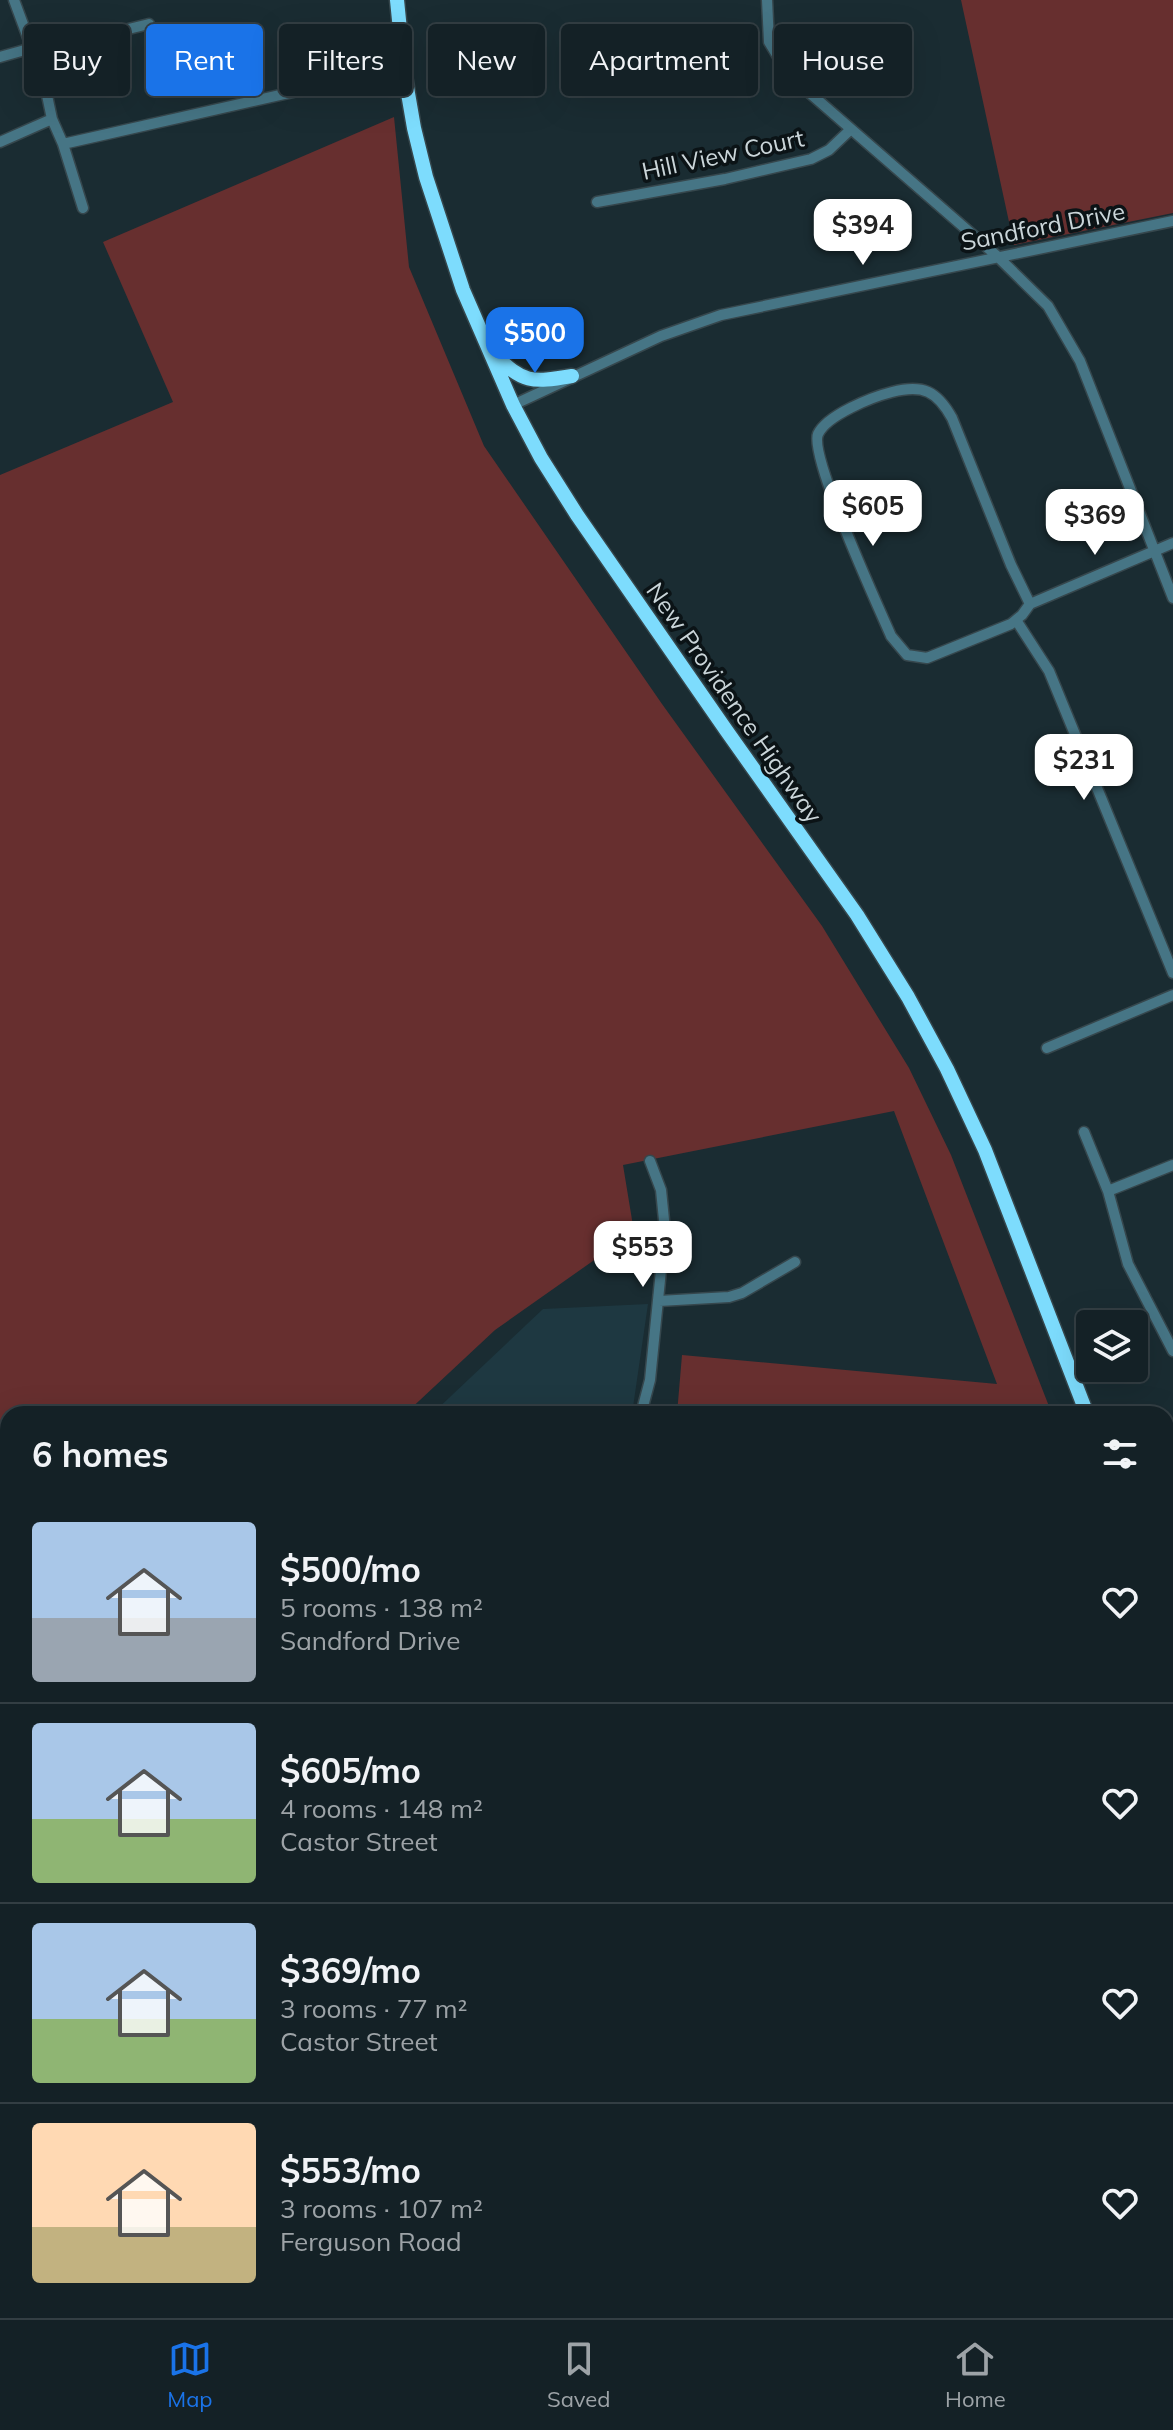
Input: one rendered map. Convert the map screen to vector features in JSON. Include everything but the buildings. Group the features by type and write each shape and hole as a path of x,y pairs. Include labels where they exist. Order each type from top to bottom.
{"highway":[{"name":"New Providence Highway","path":"397,0 404,70 423,165 459,278 513,405 541,458 577,515 857,915 908,997 954,1083 985,1150 1084,1406"},
{"path":"487,348 515,375 532,380 572,376"}],"street":[{"path":"14,0 24,26"},
{"path":"767,0 769,42 789,75 997,256 1048,306 1080,361 1173,598"},
{"path":"0,57 24,52"},
{"path":"63,144 279,95"},
{"path":"47,96 83,208"},
{"path":"0,142 52,119"},
{"name":"Hill View Court","path":"597,202 725,179 811,159 829,150 850,130"},
{"name":"Sandford Drive","path":"513,405 676,330 721,315 1173,221"},
{"path":"1030,604 942,400 923,389 889,392 840,413 819,431 816,441 825,476 891,636 907,655 927,658 986,636 1016,620 1030,604 1173,543"},
{"path":"1016,620 1049,671 1173,973"},
{"path":"1047,1048 1173,995"},
{"path":"1084,1132 1108,1191 1128,1264 1173,1351"},
{"path":"643,1406 650,1380 665,1230 661,1190 650,1161"},
{"path":"1108,1191 1173,1165"},
{"path":"659,1301 707,1300 742,1293 795,1262"}],"shaded area":[{"path":"961,0 1173,0 1173,213 1014,245"},
{"path":"394,117 409,267 484,446 662,704 822,926 909,1068 951,1155 1049,1406 678,1406 682,1355 997,1384 894,1111 623,1165 634,1232 495,1330 414,1406 0,1406 0,475 173,402 103,242"},
{"path":"648,1304 633,1406 440,1406 543,1309"}]}
